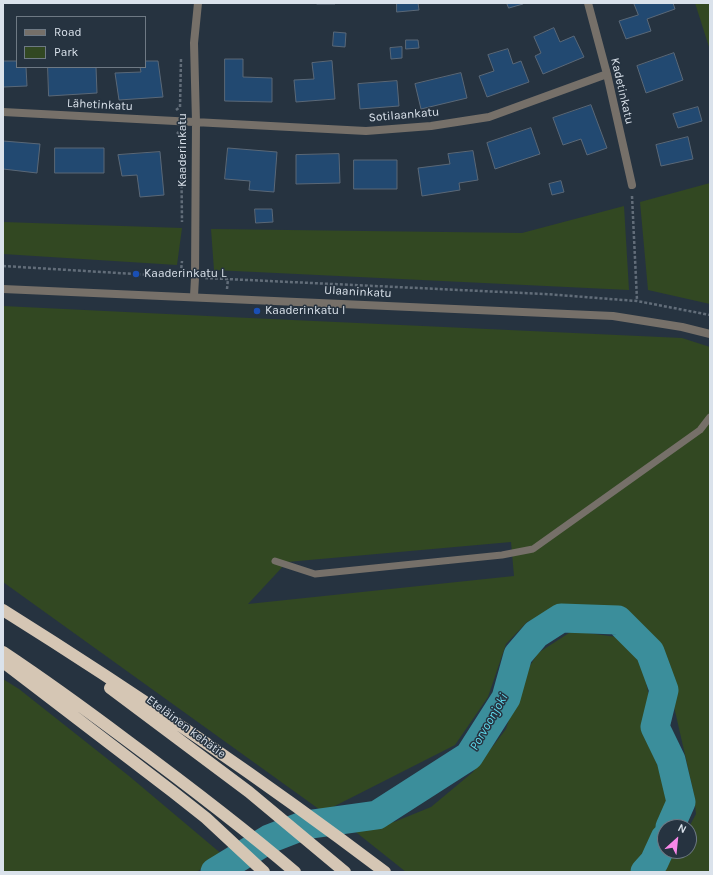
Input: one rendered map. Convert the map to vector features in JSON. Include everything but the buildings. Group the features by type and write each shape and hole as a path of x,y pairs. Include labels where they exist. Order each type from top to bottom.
{"highway":[{"path":"3,610 80,658 264,783 385,872"},
{"name":"Eteläinen kehätie","path":"3,614 94,676 249,792 345,872"},
{"path":"3,652 45,680 180,779 295,872"},
{"path":"3,662 206,818 264,872"}],"street":[{"name":"Kaaderinkatu","path":"194,296 196,122 194,43 198,3"},
{"name":"Kadetinkatu","path":"588,3 607,74 632,185"},
{"name":"Sotilaankatu","path":"196,122 366,131 431,126 489,117 607,74"},
{"name":"Lähetinkatu","path":"3,112 196,122"},
{"name":"Ulaaninkatu","path":"3,289 194,296 613,316 682,327 710,334"}],"lane":[{"path":"275,562 314,574 502,555 533,549 700,430 710,417"}],"path":[{"path":"181,55 180,106 175,112 176,131 181,136 182,224"},
{"path":"632,185 637,301"},
{"path":"176,276 181,271 182,256"},
{"path":"3,266 195,278 545,294 637,301 710,315"}],"green space":[{"path":"695,3 710,3 710,50"},
{"path":"710,183 710,304 648,290 640,202"},
{"path":"624,206 629,290 214,270 211,229 522,233"},
{"path":"3,222 182,228 177,265 3,254"},
{"path":"3,306 682,338 710,347 710,872 662,872 669,859 697,859 697,819 693,819 696,814 693,790 660,645 622,607 558,607 527,622 506,644 488,697 455,745 323,812 3,582","holes":["511,542 514,576 248,604 287,562"]},
{"path":"572,631 617,637 641,659 650,701 643,731 669,792 665,813 662,819 657,819 657,827 632,872 406,872 352,829 394,822 431,807 473,772 506,729 521,680 538,653"},
{"path":"3,679 19,689 129,776 224,856 196,872 3,871"}],"waterway":[{"name":"Porvoonjoki","path":"215,872 269,839 305,825 377,815 469,756 506,698 518,655 536,634 561,618 618,620 650,652 664,690 655,727 671,760 681,802 674,819"},
{"name":"Porvoonjoki","path":"645,872 654,862 657,855"}],"place":[{"name":"Kaaderinkatu L","path":"136,274"},
{"name":"Kaaderinkatu I","path":"257,311"}]}
